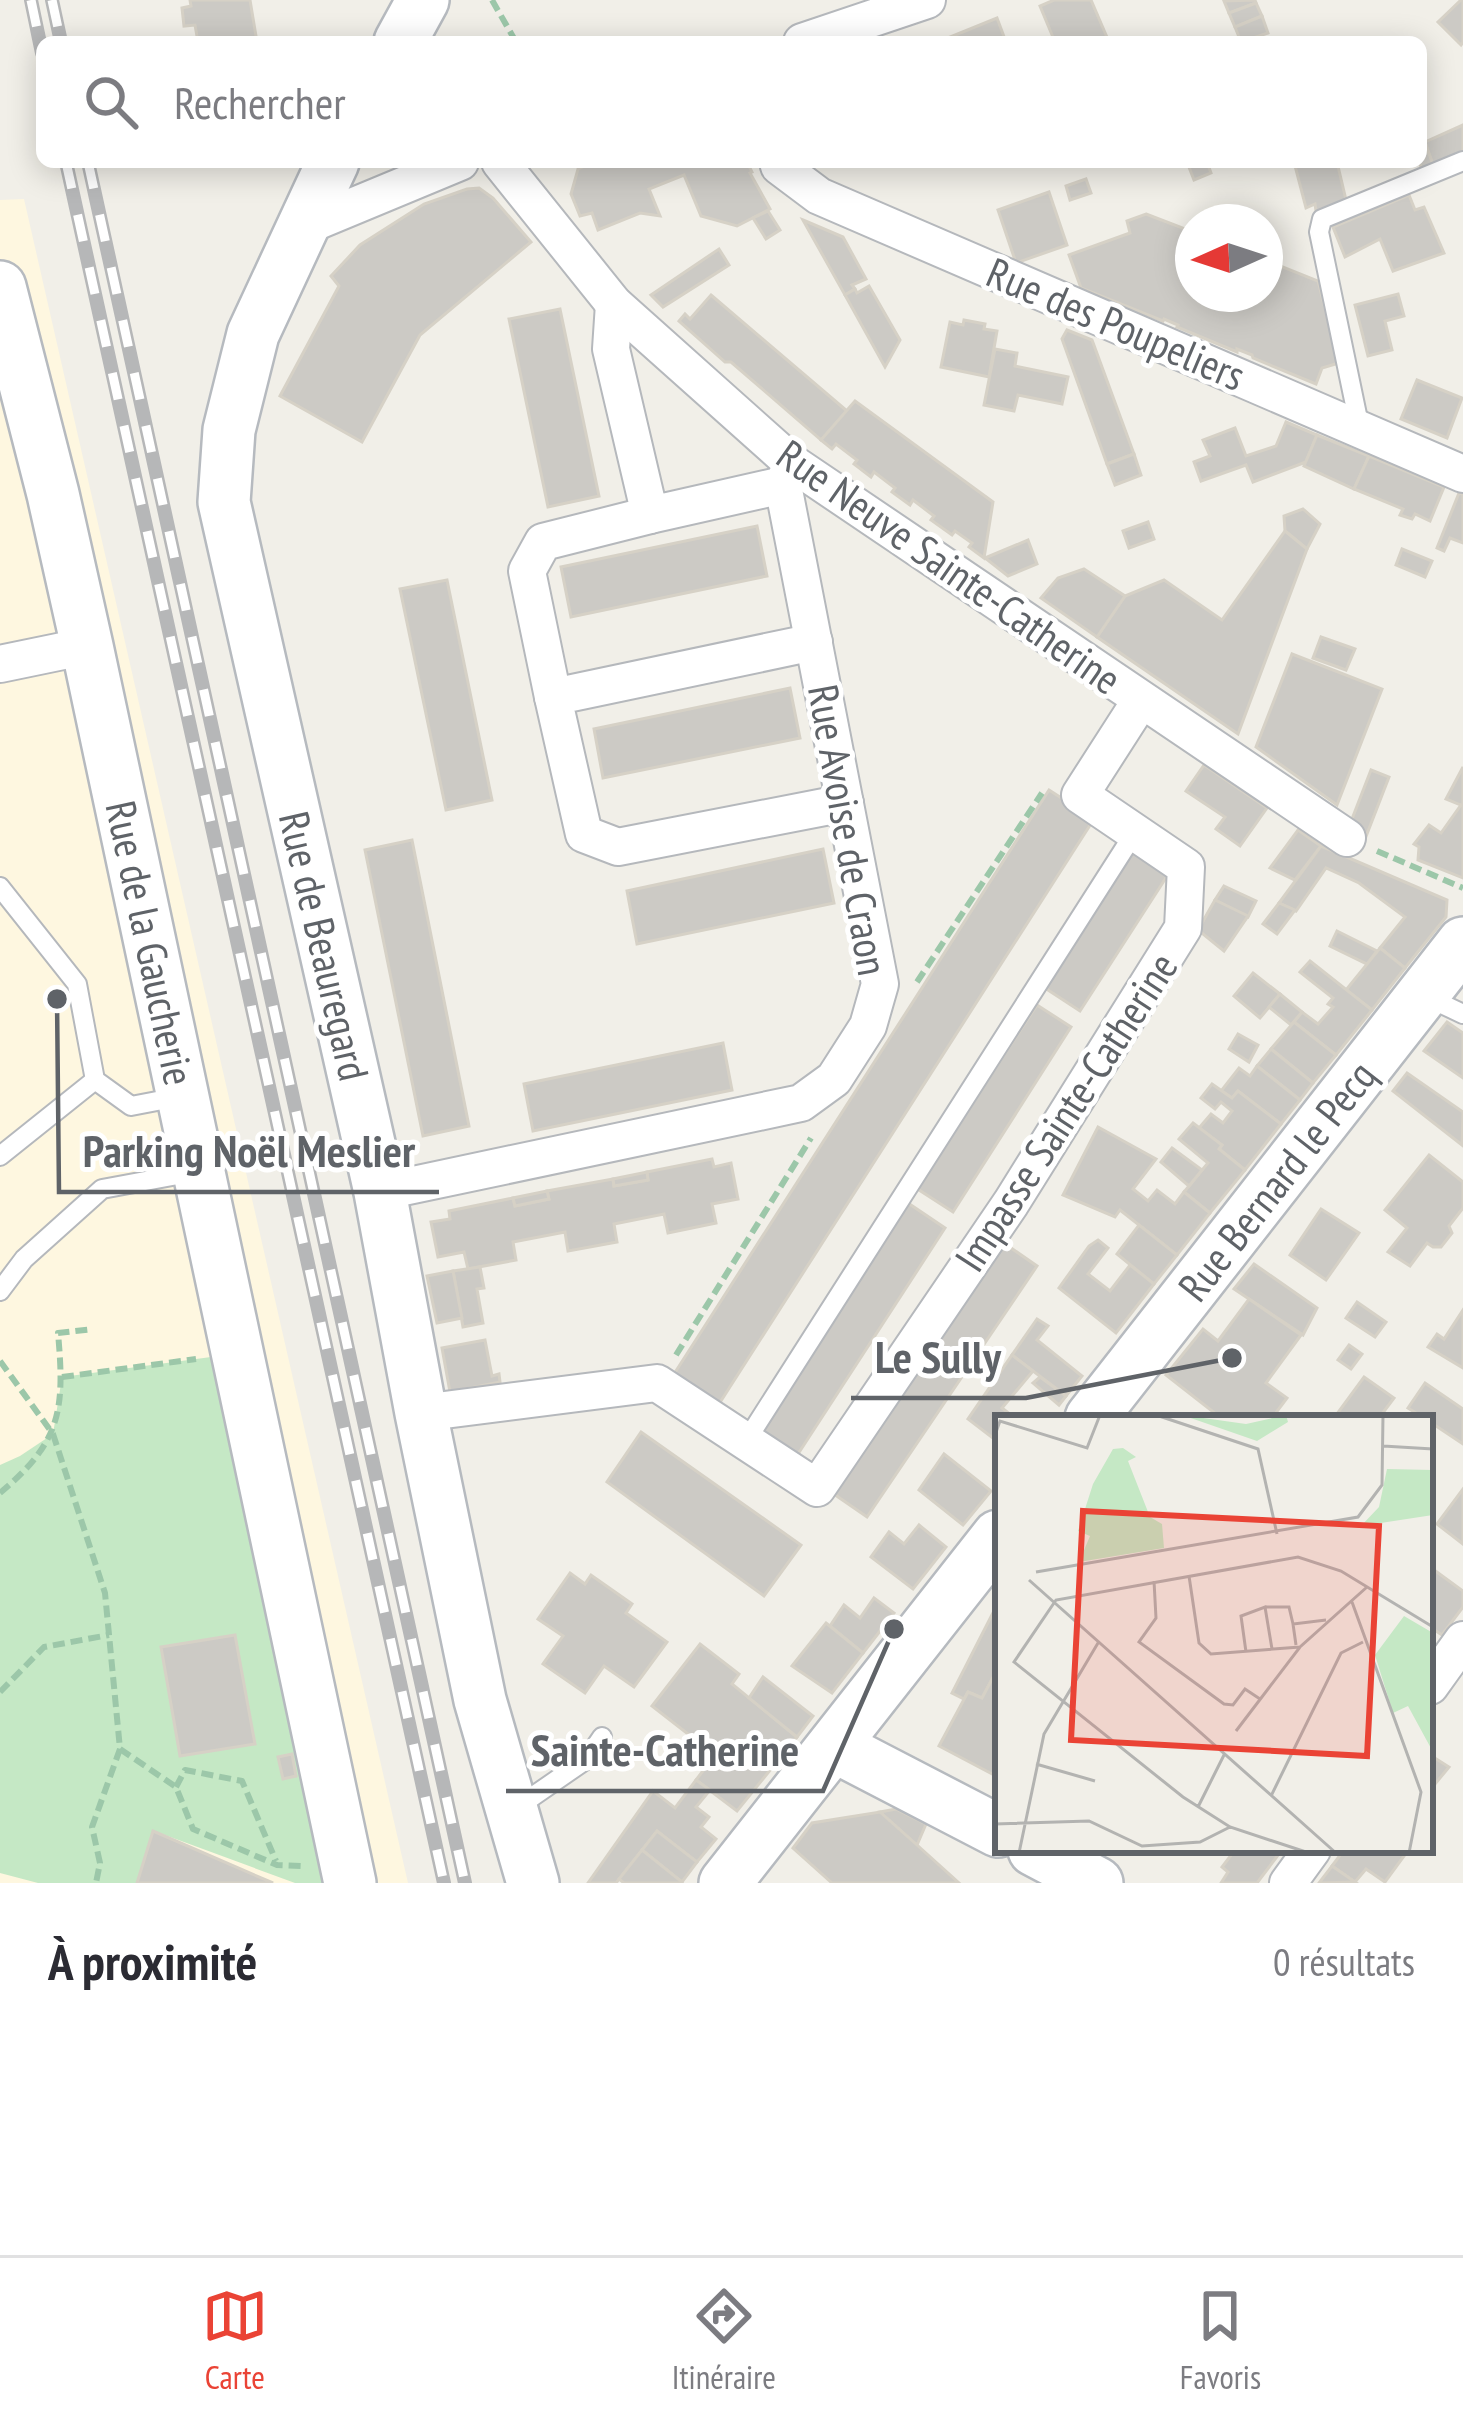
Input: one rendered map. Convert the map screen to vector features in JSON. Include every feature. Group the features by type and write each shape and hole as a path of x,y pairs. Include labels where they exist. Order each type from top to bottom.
{"street":[{"path":"403,36 423,0"},
{"path":"820,36 928,0"},
{"name":"Rue de Beauregard","path":"330,168 253,334 229,430 224,502 380,1192 480,1700 532,1883"},
{"path":"301,228 446,168"},
{"name":"Rue Neuve Sainte-Catherine","path":"505,168 614,304 787,474 1141,700 1346,838"},
{"name":"Rue des Poupeliers","path":"782,168 819,196 1463,474"},
{"name":"Rue de la Gaucherie","path":"0,286 53,494 199,1172 333,1875"},
{"path":"614,304 611,349 650,515"},
{"path":"787,474 543,542 527,571 584,834 618,848 845,803"},
{"name":"Rue Avoise de Craon","path":"787,474 880,984 868,1026 834,1079 801,1103"},
{"path":"553,697 814,642"},
{"path":"0,664 87,646"},
{"name":"Impasse Sainte-Catherine","path":"658,1383 817,1488 1011,1203 1183,928 1186,867 1080,795 1141,700"},
{"name":"Rue Bernard le Pecq","path":"1094,1415 1443,1004 1463,944"},
{"path":"380,1192 801,1103"},
{"path":"421,1413 658,1383"},
{"path":"725,1883 995,1540"},
{"path":"1433,1682 1463,1640"},
{"path":"834,1746 995,1830"},
{"path":"1040,1853 1097,1883"},
{"path":"1288,1883 1310,1853"}],"lane":[{"path":"1360,429 1318,232 1322,219 1463,161"},
{"path":"746,1442 1135,832"},
{"path":"0,887 77,984 95,1080 131,1106 183,1096"},
{"path":"0,1156 95,1080"},
{"path":"0,1292 24,1259 102,1189 199,1172"},
{"path":"512,1811 587,1760 602,1737"}],"path":[{"path":"492,0 513,36"},
{"path":"918,981 1050,782"},
{"path":"1346,838 1463,888"},
{"path":"658,1383 812,1140 801,1103"},
{"path":"0,1493 26,1471 53,1434 62,1377 58,1333 93,1329"},
{"path":"62,1377 212,1357"},
{"path":"0,1361 53,1434 105,1593 120,1749 92,1827 100,1863 96,1883"},
{"path":"0,1692 44,1646 109,1635"},
{"path":"120,1749 176,1787 193,1829 277,1864 333,1875"},
{"path":"176,1787 185,1770 242,1781 277,1864"}],"shaded area":[{"path":"24,199 408,1883 0,1883 0,200"}],"green space":[{"path":"211,1357 327,1883 295,1883 154,1831 137,1883 38,1883 0,1873 0,1465 53,1434 62,1377"}],"building":[{"path":"190,0 250,0 256,36 197,36 195,25 184,26 182,8 191,6"},
{"path":"1054,0 1091,0 1106,36 1052,36 1040,6"},
{"path":"1255,0 1229,13 1224,1"},
{"path":"1461,0 1463,42 1461,45 1438,22"},
{"path":"1256,3 1262,16 1235,27 1229,13"},
{"path":"1262,16 1268,33 1239,36 1235,27"},
{"path":"997,18 1004,36 953,36"},
{"path":"1463,125 1463,151 1433,165 1427,141"},
{"path":"750,168 770,209 737,226 701,216 684,175 649,189 660,216 640,213 598,230 592,213 580,216 571,194 578,169"},
{"path":"1189,168 1209,168 1211,173 1194,180"},
{"path":"1296,168 1338,168 1346,200 1316,211 1315,204 1306,208"},
{"path":"1086,179 1091,193 1070,200 1066,186"},
{"path":"479,188 531,242 420,335 362,442 280,396 339,286 331,276 360,245 424,204"},
{"path":"1049,192 1067,245 1016,263 998,210"},
{"path":"1409,195 1415,210 1424,207 1444,253 1393,271 1380,239 1345,257 1333,227"},
{"path":"768,211 780,230 766,239 753,218"},
{"path":"1146,214 1175,225 1175,312 1283,312 1283,267 1318,281 1339,363 1322,368 1316,384 1081,288 1069,255 1130,233 1127,221"},
{"path":"803,220 843,237 866,279 852,285 855,289 845,295"},
{"path":"719,249 729,265 663,307 651,295"},
{"path":"869,286 900,340 885,367 845,295"},
{"path":"1398,294 1404,316 1385,321 1392,350 1368,356 1355,305"},
{"path":"711,295 847,411 821,440 679,321 685,314 690,319"},
{"path":"560,309 599,496 548,507 509,319"},
{"path":"964,320 997,331 989,377 941,367 950,322 963,325"},
{"path":"1067,330 1092,340 1134,454 1107,464 1062,339"},
{"path":"995,349 1017,353 1015,366 1068,377 1062,404 1018,395 1014,411 984,405"},
{"path":"1417,380 1462,398 1447,438 1401,419"},
{"path":"855,401 993,502 984,558 969,547 972,543 931,520 934,516 913,500 910,505 874,472 871,477 854,464 857,460 836,444 832,449 821,440"},
{"path":"1286,422 1317,435 1306,462 1253,482 1246,465 1201,481 1194,462 1210,456 1203,440 1235,428 1246,456 1276,446"},
{"path":"1317,435 1369,456 1354,489 1304,466"},
{"path":"1134,454 1141,475 1115,485 1107,464"},
{"path":"1369,456 1444,487 1430,521 1415,514 1412,519 1400,515 1403,509 1354,489"},
{"path":"1459,493 1463,494 1463,543 1450,538 1444,551 1437,548"},
{"path":"1303,509 1320,524 1307,549 1285,531 1284,516"},
{"path":"1148,522 1154,539 1129,548 1123,531"},
{"path":"757,526 767,576 571,617 561,567"},
{"path":"1285,531 1307,549 1238,734 1097,637 1125,596 1164,580 1222,620"},
{"path":"1028,540 1037,564 1008,576 985,558"},
{"path":"1402,549 1432,561 1425,577 1396,565"},
{"path":"1084,569 1125,596 1097,637 1041,598 1058,578"},
{"path":"447,580 492,800 446,810 400,589"},
{"path":"1321,637 1355,649 1346,670 1313,658"},
{"path":"1292,654 1382,689 1337,805 1256,747"},
{"path":"790,688 800,738 603,778 594,729"},
{"path":"1204,765 1267,808 1240,846 1216,829 1225,817 1186,791"},
{"path":"1463,767 1463,806 1446,799"},
{"path":"1371,770 1389,777 1365,839 1347,832"},
{"path":"1049,790 1094,819 719,1404 674,1374"},
{"path":"1461,805 1463,878 1418,860 1419,847 1414,844 1429,825 1441,833"},
{"path":"1298,830 1321,846 1295,880 1270,868"},
{"path":"412,840 469,1126 423,1136 365,850"},
{"path":"1321,846 1447,900 1446,917 1405,968 1380,948 1405,917 1359,883 1326,868 1296,911 1279,903"},
{"path":"1136,847 1171,870 1080,1011 1045,988"},
{"path":"823,849 834,903 637,944 627,891"},
{"path":"1224,886 1256,901 1248,917 1215,900"},
{"path":"1215,900 1248,916 1224,951 1198,930"},
{"path":"1279,903 1295,910 1277,934 1263,924"},
{"path":"1337,931 1377,951 1367,964 1330,946"},
{"path":"1380,948 1405,968 1372,1010 1346,990"},
{"path":"1310,961 1372,1010 1336,1055 1294,1022 1302,1012 1318,1024 1333,1007 1328,1004 1333,998 1300,972"},
{"path":"1253,973 1280,994 1260,1018 1234,996"},
{"path":"1280,994 1302,1012 1291,1025 1269,1007"},
{"path":"1037,1005 1071,1027 953,1212 916,1188"},
{"path":"1294,1022 1336,1055 1313,1083 1271,1049"},
{"path":"1447,1022 1463,1033 1463,1078 1424,1051"},
{"path":"1238,1034 1258,1045 1249,1062 1229,1049"},
{"path":"723,1043 732,1090 533,1131 524,1084"},
{"path":"1271,1049 1313,1083 1300,1100 1257,1066"},
{"path":"1257,1066 1300,1100 1281,1124 1238,1091 1232,1098 1221,1091 1239,1068 1250,1076"},
{"path":"1407,1073 1463,1112 1462,1145 1393,1091"},
{"path":"1212,1084 1232,1098 1238,1091 1281,1124 1245,1170 1199,1128 1211,1114 1223,1123 1232,1111 1221,1102 1215,1109 1201,1098"},
{"path":"1193,1123 1245,1170 1210,1213 1184,1192 1208,1163 1179,1139"},
{"path":"1098,1127 1156,1159 1133,1189 1148,1201 1157,1190 1175,1204 1184,1192 1210,1213 1177,1255 1120,1210 1115,1217 1063,1195"},
{"path":"1172,1148 1202,1170 1189,1186 1161,1162"},
{"path":"1429,1155 1463,1182 1463,1208 1441,1247 1427,1243 1410,1266 1388,1252 1407,1228 1385,1210"},
{"path":"712,1159 714,1167 731,1163 738,1199 712,1204 716,1223 668,1233 664,1214 614,1224 617,1242 568,1251 565,1232 513,1242 516,1260 468,1269 464,1252 438,1257 431,1222 450,1219 449,1211 513,1198 515,1206 549,1199 547,1191 613,1179 614,1186 648,1180 647,1172"},
{"path":"647,1172 648,1180 614,1186 613,1179"},
{"path":"547,1191 549,1199 515,1206 513,1198"},
{"path":"908,1203 945,1228 798,1454 761,1430"},
{"path":"1321,1209 1359,1233 1326,1280 1290,1255"},
{"path":"1139,1225 1177,1255 1154,1284 1117,1254"},
{"path":"1098,1240 1108,1248 1088,1274 1110,1291 1130,1265 1154,1284 1116,1333 1059,1288"},
{"path":"1001,1241 1037,1266 867,1517 831,1492"},
{"path":"1254,1264 1317,1308 1303,1335 1234,1289"},
{"path":"480,1267 484,1288 477,1289 483,1323 463,1327 453,1271"},
{"path":"453,1271 462,1318 437,1323 427,1276"},
{"path":"1249,1299 1301,1335 1266,1383 1287,1398 1274,1415 1217,1415 1166,1375 1203,1329 1218,1341"},
{"path":"1357,1302 1386,1322 1375,1337 1346,1318"},
{"path":"1463,1310 1463,1368 1428,1347 1437,1334 1444,1339"},
{"path":"1037,1319 1048,1326 1037,1340 1082,1376 1066,1396 1012,1355"},
{"path":"485,1340 492,1376 499,1374 500,1382 450,1392 442,1348"},
{"path":"1349,1345 1362,1354 1351,1369 1338,1360"},
{"path":"1012,1355 1033,1371 1002,1408 1011,1415 995,1415 995,1440 968,1419"},
{"path":"1040,1377 1066,1396 1059,1405 1033,1383"},
{"path":"1364,1377 1394,1398 1381,1415 1336,1415"},
{"path":"1425,1383 1463,1409 1463,1444 1433,1424 1433,1415 1419,1415 1408,1408"},
{"path":"641,1432 801,1545 764,1596 607,1482"},
{"path":"944,1454 991,1491 963,1525 919,1490"},
{"path":"1463,1489 1463,1544 1437,1524"},
{"path":"919,1525 946,1547 913,1589 871,1557 889,1532 904,1544"},
{"path":"1433,1569 1463,1591 1463,1607 1442,1635 1433,1629"},
{"path":"570,1573 585,1584 591,1575 632,1604 626,1613 667,1642 634,1687 604,1666 585,1693 543,1664 563,1636 538,1619"},
{"path":"874,1598 894,1613 863,1653 830,1626 844,1605 860,1618"},
{"path":"995,1609 995,1674 982,1698 968,1692 964,1699 952,1693"},
{"path":"826,1623 863,1653 832,1693 792,1666"},
{"path":"235,1635 255,1744 180,1756 161,1647"},
{"path":"700,1644 739,1674 732,1684 797,1737 737,1811 696,1780 715,1755 652,1706"},
{"path":"995,1674 995,1775 939,1746 968,1692 982,1698"},
{"path":"763,1677 813,1716 797,1737 749,1698"},
{"path":"292,1754 296,1776 283,1779 278,1757"},
{"path":"1433,1757 1449,1767 1433,1789"},
{"path":"696,1780 710,1790 696,1807 709,1817 701,1827 716,1839 697,1862 657,1831 616,1883 588,1883 653,1791 675,1808"},
{"path":"896,1809 926,1824 917,1845 880,1812"},
{"path":"880,1812 959,1883 832,1883 793,1848 812,1823"},
{"path":"153,1831 273,1883 137,1883"},
{"path":"657,1831 697,1862 682,1882 642,1850"},
{"path":"642,1850 682,1882 624,1883 619,1879"},
{"path":"1233,1853 1280,1853 1257,1883 1221,1883 1228,1872 1222,1867"},
{"path":"1342,1853 1406,1853 1385,1882 1366,1869 1355,1882 1332,1866"},
{"path":"1332,1866 1355,1882 1319,1883"}],"railway":[{"path":"31,0 38,36"},
{"path":"52,0 60,36"},
{"path":"67,168 444,1883"},
{"path":"89,168 465,1883"}],"place":[{"name":"Parking Noël Meslier","path":"57,999"},
{"name":"Le Sully","path":"1232,1358"},
{"name":"Sainte-Catherine","path":"894,1629"}]}
